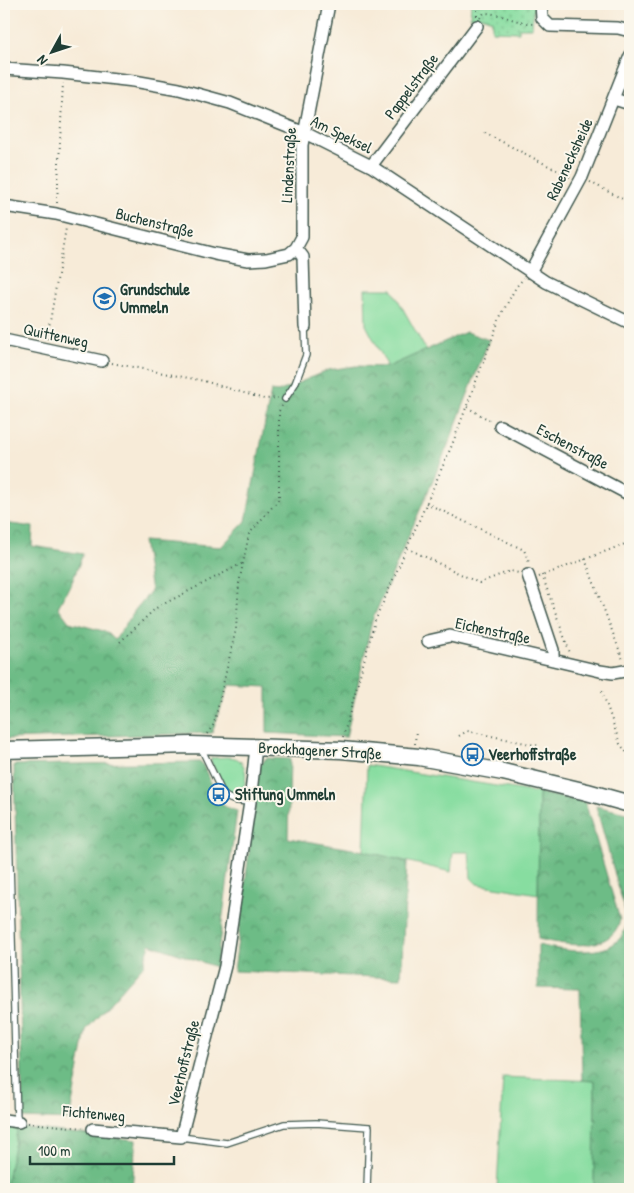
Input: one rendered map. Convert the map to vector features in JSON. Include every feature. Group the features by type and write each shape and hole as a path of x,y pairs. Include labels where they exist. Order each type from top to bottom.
{"main road":[{"name":"Brockhagener Straße","path":"5,750 203,743 419,756 503,772 630,804"}],"street":[{"name":"Lindenstraße","path":"296,248 302,237 302,145 330,4"},
{"path":"541,4 540,14 543,21 555,27 618,28 630,31"},
{"name":"Pappelstraße","path":"371,166 477,26"},
{"name":"Rabenecksheide","path":"530,272 580,180 630,56"},
{"name":"Am Speksel","path":"4,69 134,81 179,89 230,104 305,133 371,166 546,282 630,323"},
{"path":"614,99 630,104"},
{"name":"Buchenstraße","path":"4,206 69,216 215,254 248,260 266,259 289,254 296,248"},
{"path":"296,248 303,256 305,327"},
{"name":"Quittenweg","path":"4,340 102,361"},
{"name":"Eschenstraße","path":"500,426 630,495"},
{"name":"Eichenstraße","path":"529,577 553,650 553,660"},
{"name":"Eichenstraße","path":"428,641 450,636 613,673 629,671"},
{"name":"Veerhoffstraße","path":"181,1137 224,966 250,802 256,747"},
{"path":"4,1120 18,1122"},
{"name":"Fichtenweg","path":"93,1129 181,1137"}],"lane":[{"path":"285,399 295,384 306,355 305,327"},
{"path":"203,743 203,752 223,794 234,801 250,802"},
{"path":"5,750 18,1122"},
{"path":"181,1137 227,1143 284,1124 316,1123 369,1126 367,1189"}],"path":[{"path":"477,4 477,26"},
{"path":"477,26 484,13 523,23 534,24 543,21"},
{"path":"56,214 63,73"},
{"path":"485,133 630,203"},
{"path":"45,349 69,216"},
{"path":"342,742 375,622 426,504 501,315 516,287 530,272"},
{"path":"102,361 204,381 264,399 279,397 285,399 279,411 279,499 250,534 239,583 236,629 214,724 203,743"},
{"path":"466,406 500,426"},
{"path":"426,504 524,550 530,565 529,577"},
{"path":"627,539 630,548"},
{"path":"407,548 479,583 510,571 529,577 542,575 629,543"},
{"path":"585,560 629,671"},
{"path":"120,642 156,608 243,563"},
{"path":"542,575 575,665"},
{"path":"602,691 620,744 630,757"},
{"path":"415,747 416,729"},
{"path":"459,736 467,731 540,746"},
{"name":"Fichtenweg","path":"18,1122 93,1129"}],"green space":[{"path":"471,4 534,4 532,28 519,28 519,32 492,31 492,20 484,17 470,17"},
{"path":"365,289 392,289 426,350 388,367 366,325"},
{"path":"466,332 489,340 448,445 372,621 346,737 267,733 267,687 229,685 212,733 4,739 4,523 33,527 32,546 83,554 72,582 58,607 69,622 107,632 115,640 135,610 151,591 143,541 221,547 246,521 271,391 278,392 328,370 356,366 388,367"},
{"path":"232,757 241,761 246,774 243,788 239,792 233,794 226,791 211,762 211,758"},
{"path":"266,758 290,759 288,838 364,851 407,862 401,978 234,971 260,766"},
{"path":"201,762 222,804 227,808 237,811 216,967 150,944 143,966 86,1030 69,1120 23,1118 14,765"},
{"path":"367,765 539,793 538,894 477,884 471,878 469,852 453,852 451,872 364,851"},
{"path":"539,793 585,802 620,920 615,931 597,943 573,945 538,939"},
{"path":"596,806 630,814 630,910 625,911"},
{"path":"628,922 630,928 630,1189 594,1189 595,1081 582,1080 580,989 538,988 538,945 578,951 600,950 609,947 618,940 624,933"},
{"path":"503,1077 595,1081 594,1189 497,1189"},
{"path":"4,1126 18,1127 5,1189 4,1189"},
{"path":"18,1127 136,1140 132,1189 5,1189"}],"place":[{"name":"Grundschule Ummeln","path":"104,298"},
{"name":"Veerhoffstraße","path":"472,754"},
{"name":"Stiftung Ummeln","path":"219,794"}]}
